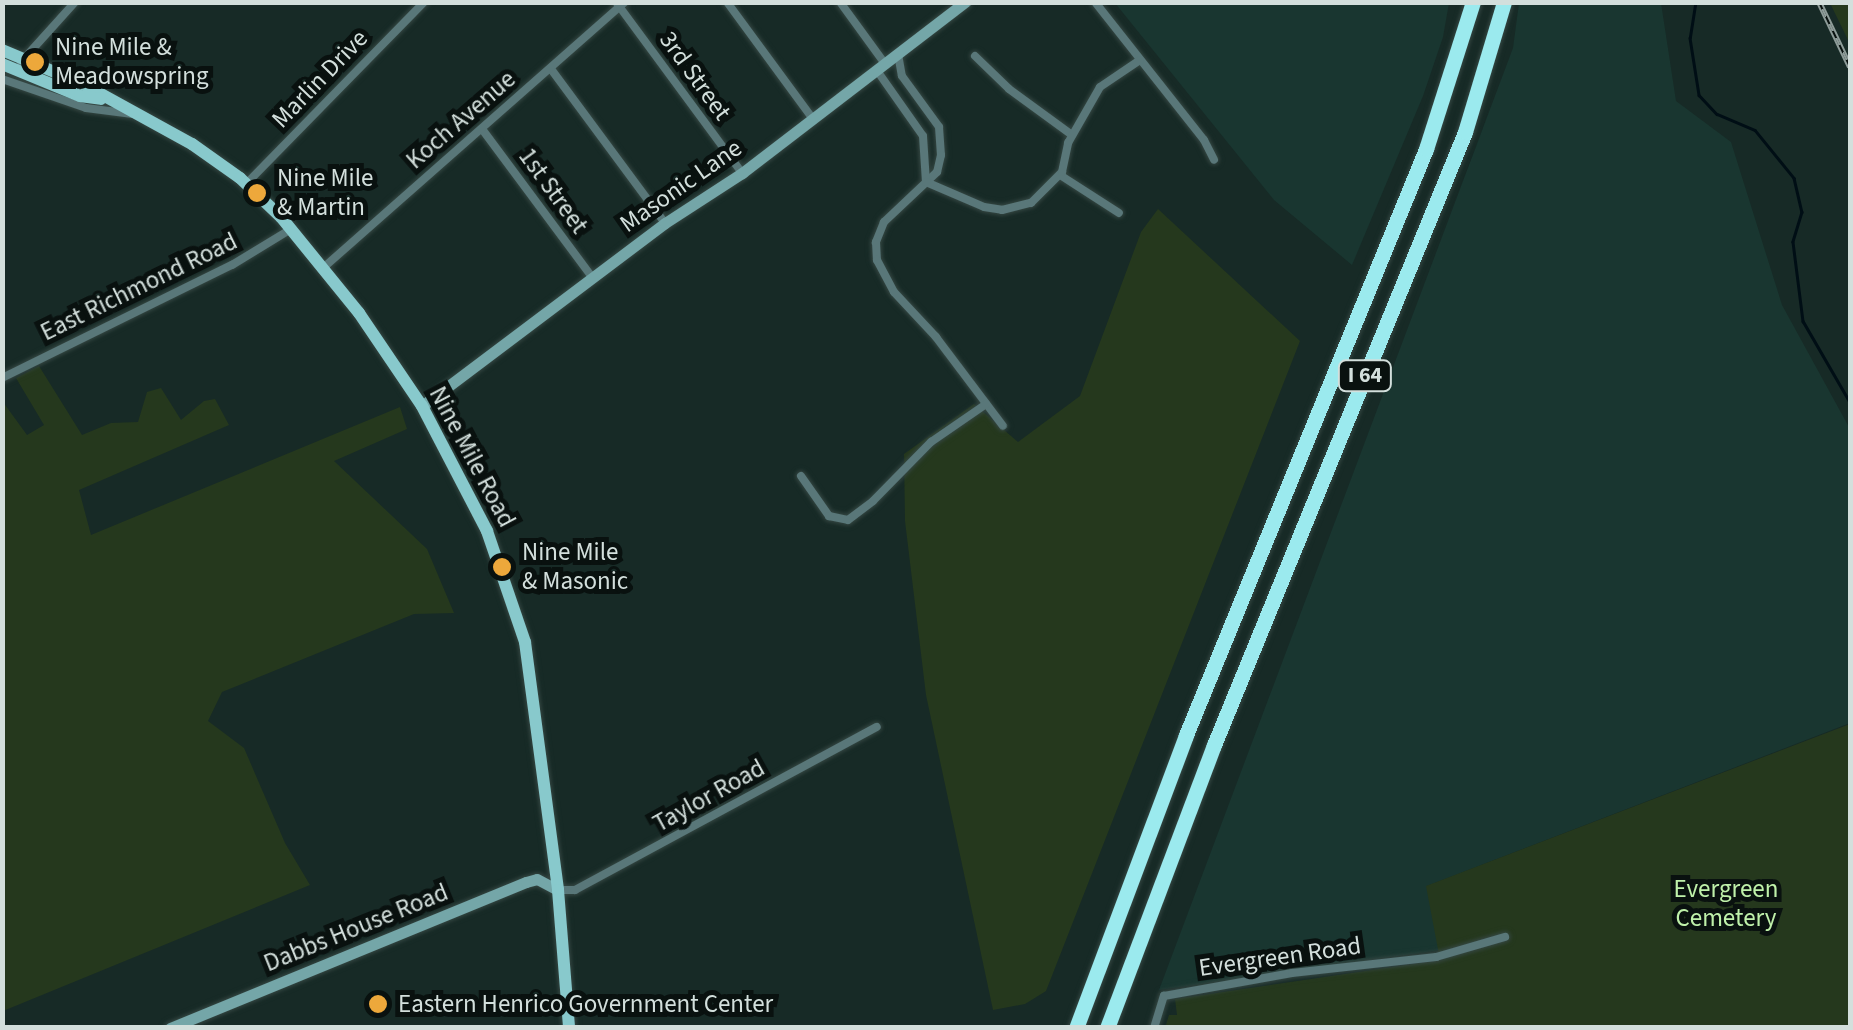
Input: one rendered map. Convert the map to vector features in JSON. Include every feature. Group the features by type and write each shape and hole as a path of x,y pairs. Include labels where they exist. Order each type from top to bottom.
{"highway":[{"name":"I 64","path":"1076,1028 1194,716 1426,149 1473,2"},
{"name":"I 64","path":"1107,1028 1214,745 1465,132 1504,2"}],"main road":[{"name":"Masonic Lane","path":"422,406 592,276 742,173 882,68 957,5"},
{"name":"Nine Mile Road","path":"2,50 18,71"},
{"name":"Nine Mile Road","path":"2,64 18,71 81,83 104,100 192,144 246,184 323,268 422,406 487,531 525,642 558,890 569,1028"},
{"name":"Dabbs House Road","path":"170,1028 526,882 537,880 558,890"}],"street":[{"path":"2,79 18,71 75,2"},
{"name":"Marlin Drive","path":"246,184 424,2"},
{"path":"728,2 814,119"},
{"path":"840,2 924,136 926,182"},
{"path":"1095,2 1204,140 1214,160"},
{"name":"Koch Avenue","path":"323,268 620,4"},
{"name":"3rd Street","path":"620,4 742,173"},
{"path":"898,54 902,76 941,132 938,168 884,222 876,242 877,260 894,292 936,337 1002,426"},
{"path":"975,56 1009,88 1072,135"},
{"path":"926,182 972,204 1002,210 1039,199 1060,175 1072,135 1100,88 1140,60"},
{"path":"551,69 665,223"},
{"path":"18,71 86,108 136,114"},
{"name":"1st Street","path":"482,128 592,276"},
{"path":"1060,175 1120,213"},
{"name":"East Richmond Road","path":"2,378 220,272 291,230"},
{"path":"801,476 829,516 848,520 873,501 931,442 986,404"},
{"name":"Taylor Road","path":"558,890 575,890 876,727"},
{"name":"Evergreen Road","path":"1154,1028 1164,996 1292,973 1436,957 1505,938"}],"shaded area":[{"path":"1115,3 1449,3 1443,37 1423,96 1352,265 1274,200"},
{"path":"1519,3 1661,3 1676,101 1731,142 1782,305 1850,429 1850,723 1427,886 1440,950 1159,990 1513,48"}],"green space":[{"path":"1830,3 1850,3 1850,44"},
{"path":"1158,209 1300,341 1046,991 1025,1004 993,1010 926,695 905,521 904,454 974,404 1018,442 1080,396 1141,232"},
{"path":"39,366 82,435 111,423 138,422 147,392 161,388 181,420 204,401 215,399 229,425 79,490 91,535 400,407 407,429 334,461 427,549 454,613 414,614 222,692 208,721 244,748 285,843 310,885 3,1011 3,402 27,435 44,425 16,378"},
{"name":"Evergreen Cemetery","path":"1850,724 1850,1027 1165,1028 1169,1015 1177,1015 1175,999 1440,960 1426,886"}],"waterway":[{"path":"1696,2 1690,38 1699,95 1717,114 1755,130 1794,178 1802,212 1793,242 1803,321 1850,402"}],"railway":[{"path":"1819,2 1850,67"}],"place":[{"name":"Nine Mile & Meadowspring","path":"35,62"},
{"name":"Nine Mile & Martin","path":"257,193"},
{"name":"Nine Mile & Masonic","path":"502,567"},
{"name":"Eastern Henrico Government Center","path":"378,1004"}]}
